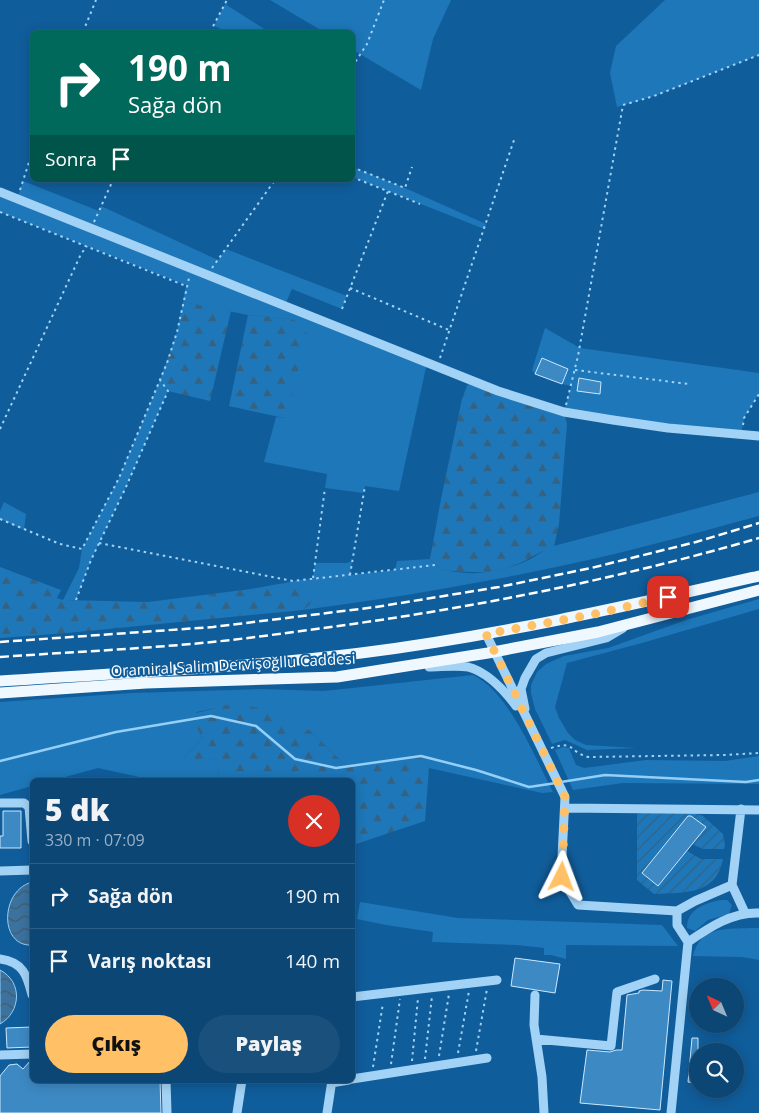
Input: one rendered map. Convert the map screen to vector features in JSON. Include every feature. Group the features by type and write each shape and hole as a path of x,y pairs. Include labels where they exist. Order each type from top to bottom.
{"main road":[{"name":"Oramiral Salim Dervişoğllu Caddesi","path":"0,681 275,662 362,653 486,634 595,614 759,576"},
{"name":"Oramiral Salim Dervişoğllu Caddesi","path":"0,693 146,683 337,677 494,652 598,632 759,590"}],"street":[{"path":"0,192 437,367 496,390 564,412 660,428 759,436"},
{"path":"529,725 521,690 524,678 536,659 546,653 606,638 631,623"},
{"path":"486,634 565,797 562,877 578,905 677,911 695,900 732,885"},
{"path":"404,666 466,667 475,669 484,674 503,691 529,725"},
{"path":"0,803 24,803 29,807 30,818"},
{"path":"565,808 759,810"},
{"path":"741,809 732,885 745,913"},
{"path":"0,871 30,870"},
{"path":"671,1113 688,942 677,925 677,911"},
{"path":"688,942 712,926 745,913 759,913"},
{"path":"0,959 14,962 19,966 30,986"},
{"path":"536,1039 611,1046 617,992 655,979"},
{"path":"355,997 493,980"},
{"path":"535,996 534,1014 542,1077 544,1113"},
{"path":"0,1054 30,1054"},
{"path":"355,1079 487,1058"},
{"path":"166,1083 167,1113"},
{"path":"237,1113 242,1083"},
{"path":"327,1113 332,1083"}],"path":[{"path":"83,30 96,0"},
{"path":"211,30 227,0"},
{"path":"355,62 367,44 384,0"},
{"path":"564,412 575,370 623,105 654,96 759,55"},
{"path":"437,367 514,140"},
{"path":"17,199 30,159"},
{"path":"355,168 405,188 412,167"},
{"path":"355,178 420,204"},
{"path":"91,228 112,182"},
{"path":"208,274 274,182"},
{"path":"342,309 388,191"},
{"path":"0,212 186,286 177,332 160,380 119,478 82,549 60,544 0,519"},
{"path":"0,428 81,254 87,246"},
{"path":"350,288 449,330"},
{"path":"575,370 689,384"},
{"path":"76,600 90,560 126,487 168,391 160,380"},
{"path":"741,435 744,418 759,394"},
{"path":"350,575 365,486"},
{"path":"313,579 325,488"},
{"path":"98,543 292,581 435,565"},
{"path":"543,754 563,744 588,757 759,753"},
{"path":"474,1060 493,980"},
{"path":"457,1063 470,983"},
{"path":"437,1066 450,985"},
{"path":"424,1068 433,987"},
{"path":"410,1070 419,989"},
{"path":"390,1074 401,991"},
{"path":"372,1076 384,993"}],"green space":[{"path":"270,0 451,0 433,39 421,90 355,51 355,30 321,30"},
{"path":"665,0 759,0 759,55 654,96 617,107 610,73 616,46"},
{"path":"225,4 266,30 223,30 214,26"},
{"path":"355,168 486,224 484,229 355,178"},
{"path":"23,181 99,211 101,206 218,260 226,249 347,296 342,309 292,289 285,305 427,363 399,491 365,486 363,493 325,488 327,474 264,462 276,417 284,418 291,319 248,315 183,302 186,285 0,212 0,192 17,199"},
{"path":"183,302 231,311 210,401 168,391 160,380 177,332"},
{"path":"248,315 292,319 302,325 307,334 288,413 284,418 229,406"},
{"path":"545,328 580,348 759,373 759,394 744,418 741,435 564,412 571,386 562,384 568,369 542,358 535,374 532,370"},
{"path":"160,380 168,391 126,487 91,560 76,600 63,600 79,568 82,549 119,478"},
{"path":"471,380 564,412 567,424 559,524 554,546 515,565 487,572 441,570 430,559 462,399"},
{"path":"759,492 759,516 672,539 585,561 499,578 303,610 312,602 300,580 313,579 315,563 347,563 352,561 350,575 395,570 397,561 430,559 441,570 463,573 494,571 522,563 546,548"},
{"path":"4,502 26,514 24,530 0,519 0,511"},
{"path":"0,567 61,590 57,598 63,600 148,602 251,589 300,580 306,587 312,602 303,610 0,638"},
{"path":"759,599 759,609 567,663 555,707 568,733 575,740 586,745 636,748 587,750 565,740 552,744 535,709 531,693 531,685 537,672 546,664 564,656 608,648 686,620"},
{"path":"473,675 498,696 520,727 553,792 542,793 429,768 421,757 347,767 310,731 215,708 197,712 191,719 202,738 184,758 184,763 216,760 219,770 216,778 144,778 98,768 61,778 30,778 30,787 0,795 0,702 132,693 261,689 324,691"},
{"path":"234,703 274,711 310,731 347,767 421,756 429,768 425,821 355,844 355,778 216,778 219,770 215,760 208,760 188,767 184,763 184,758 202,738 189,715"},
{"path":"563,747 569,748 576,765 584,768 646,760 725,761 759,756 759,784 623,783 573,790 555,750"},
{"path":"695,813 703,816 723,834 724,849 703,849 692,844 687,851 701,859 723,859 719,871 713,880 697,890 654,894 637,880 637,814"},
{"path":"721,900 727,900 732,905 729,914 708,920 695,931 687,928 690,916 698,908"},
{"path":"360,902 458,918 662,925 678,946 566,945 566,959 544,955 544,948 517,945 432,942 433,932 357,919"},
{"path":"759,928 759,960 742,957 693,956 696,946 702,939 715,931"}],"water":[{"path":"30,883 30,945 21,943 14,938 9,929 9,908 19,889"},
{"path":"0,970 13,982 16,989 16,997 12,1012 0,1024"}],"building":[{"path":"542,358 568,369 562,384 535,374"},
{"path":"579,378 601,382 600,394 577,391"},
{"path":"3,811 21,811 21,848 0,848 0,836 3,836"},
{"path":"688,816 691,816 706,827 658,886 642,873"},
{"path":"515,958 560,964 555,993 511,986"},
{"path":"663,980 672,981 660,1110 580,1103 587,1050 610,1052 622,1050 627,995 639,993 639,991 643,990 662,991"},
{"path":"30,1027 30,1047 7,1048 6,1028"},
{"path":"692,1038 698,1038 698,1043 692,1043"},
{"path":"30,1061 30,1083 160,1083 161,1113 0,1113 0,1076 9,1065 17,1064 23,1069"}],"waterway":[{"path":"0,761 116,732 211,716 256,726 295,759 336,768 421,756 476,770 529,787 556,783"},
{"path":"561,782 605,775 746,782 759,780"}],"railway":[{"path":"0,642 213,627 376,607 499,587 591,568 696,542 759,523"},
{"path":"0,657 212,642 417,614 532,594 702,554 759,538"}],"route":[{"path":"562,877 565,797 486,634 595,614 668,597"}]}
